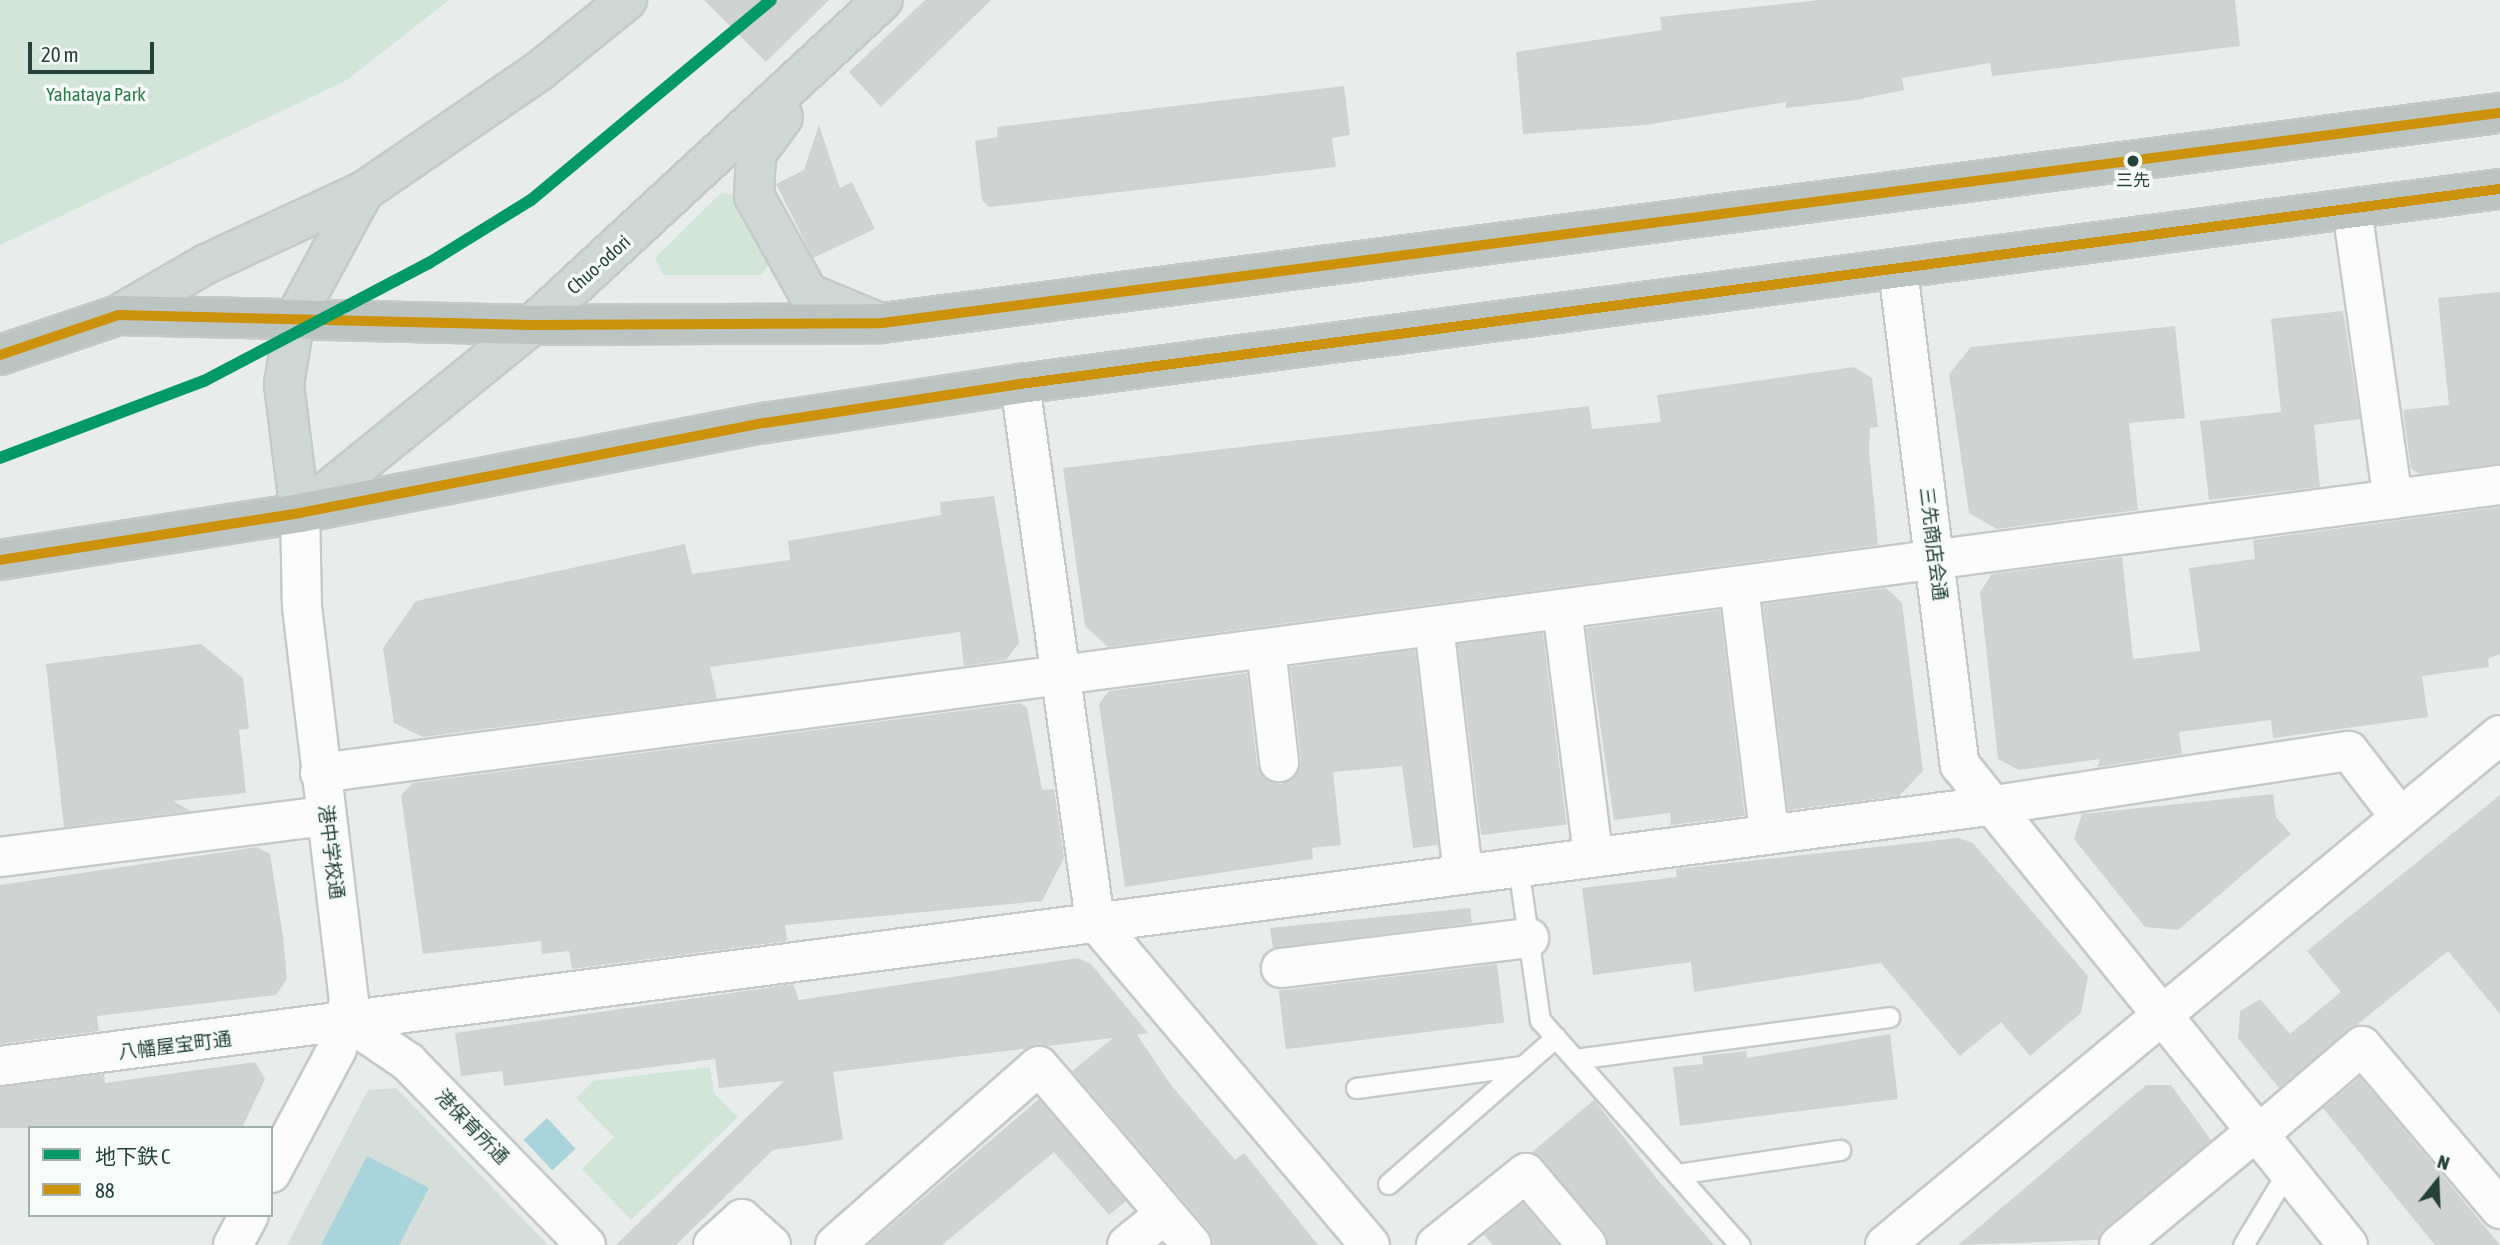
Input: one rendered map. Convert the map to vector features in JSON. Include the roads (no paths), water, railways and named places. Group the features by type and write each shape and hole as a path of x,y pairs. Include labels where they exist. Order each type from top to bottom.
{"highway":[{"path":"0,355 118,315 532,325 882,323 2500,113"},
{"path":"0,560 300,513 765,423 1020,384 2500,190"}],"main road":[{"path":"118,315 206,264 364,191 539,71 627,0"},
{"name":"Chuo-odori","path":"300,513 532,325 883,0"},
{"path":"802,77 777,130 756,154 754,196 808,293 882,323"},
{"path":"300,513 284,384 295,318 364,191"}],"street":[{"path":"2352,209 2393,499"},
{"name":"三先商店会通","path":"1898,270 1960,765 1995,805 2159,1015 2348,1245"},
{"path":"1020,384 1058,674 1095,921 1370,1245"},
{"path":"320,774 1058,674 1266,649 2500,485"},
{"name":"港中学校通","path":"300,513 302,607 348,1021"},
{"path":"1739,587 1769,831"},
{"path":"1562,609 1593,855"},
{"path":"1434,626 1463,872"},
{"path":"1266,649 1279,762"},
{"path":"1885,1245 2159,1015 2500,735"},
{"name":"八幡屋宝町通","path":"0,1066 1769,831 1995,805 2349,751 2400,817"},
{"path":"0,857 326,816"},
{"path":"1281,968 1529,938"},
{"path":"273,1169 348,1021"},
{"name":"港保育所通","path":"348,1021 408,1062 586,1245"},
{"path":"2119,1245 2362,1046 2500,1209"},
{"path":"835,1245 1039,1066 1192,1245"},
{"path":"1436,1245 1526,1172 1587,1245"},
{"path":"1127,1245 1165,1214"},
{"path":"233,1245 248,1217"},
{"path":"713,1245 742,1219 771,1245"}],"lane":[{"path":"1518,866 1540,1020 1740,1245"},
{"path":"1575,1059 1889,1017"},
{"path":"1388,1184 1556,1037"},
{"path":"1356,1088 1521,1066"},
{"path":"1676,1174 1840,1150"},
{"path":"2243,1245 2287,1172"}],"water":[{"path":"547,1118 576,1149 552,1171 524,1140"},
{"path":"367,1156 429,1188 399,1245 321,1245"}],"metro line":[{"name":"C","path":"0,458 204,381 429,263 531,200 771,0"}],"place":[{"name":"三先","path":"2133,161"}],"park label":[{"name":"Yahataya Park","path":"96,95"}]}
